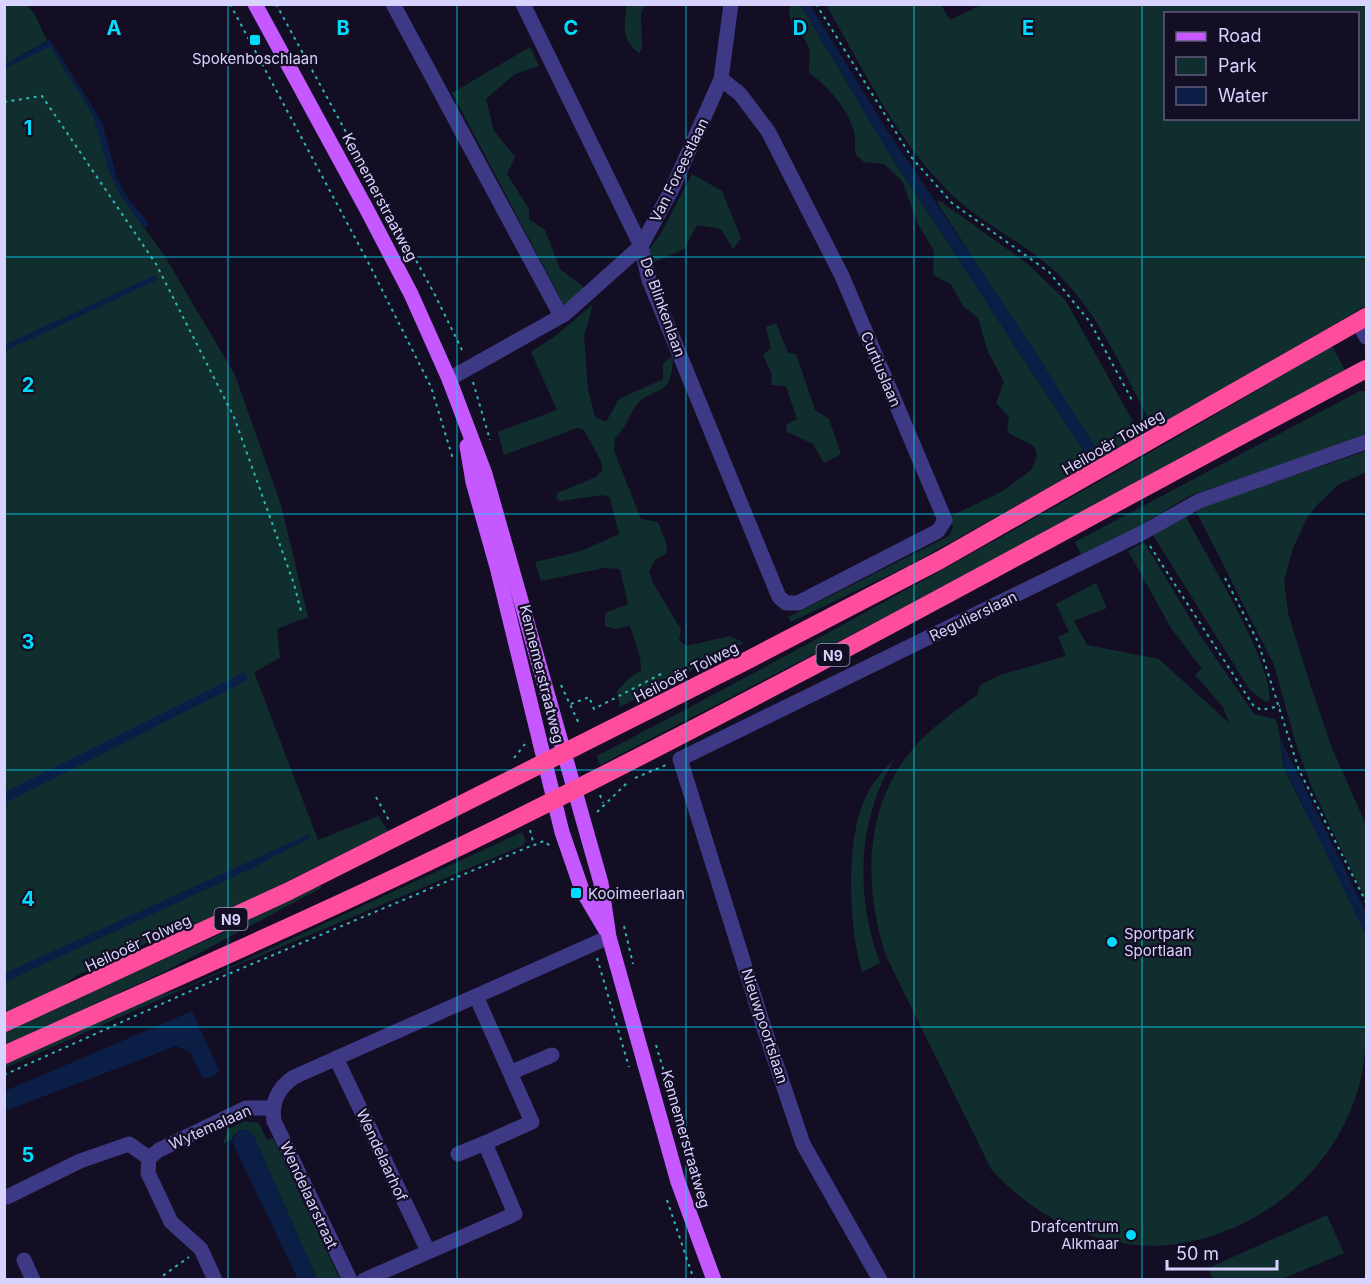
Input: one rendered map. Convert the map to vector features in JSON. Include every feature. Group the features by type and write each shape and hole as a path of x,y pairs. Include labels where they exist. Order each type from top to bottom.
{"highway":[{"name":"Heilooër Tolweg","path":"4,1023 197,936 585,744 940,560 1364,325"},
{"name":"N9","path":"4,1055 202,967 554,800 889,626 1366,369"}],"main road":[{"name":"Kennemerstraatweg","path":"255,4 411,294 449,379 485,474 601,883 609,937 678,1182 714,1280"},
{"name":"Kennemerstraatweg","path":"460,412 473,482 497,567 554,800 582,890 609,937"}],"street":[{"path":"393,4 561,316"},
{"name":"De Blinkenlaan","path":"523,4 641,246 649,280 779,597 786,603 798,603"},
{"name":"Van Foreestlaan","path":"449,379 469,370 561,316 641,246 672,189 721,79 732,4"},
{"name":"Curtiuslaan","path":"721,79 740,94 768,131 842,276 945,520 938,531 798,603"},
{"name":"Regulierslaan","path":"680,759 1142,533 1199,501 1366,442"},
{"name":"Nieuwpoortslaan","path":"680,759 765,1031 803,1144 880,1280"},
{"path":"273,1108 286,1082 609,937"},
{"path":"458,1154 532,1122 512,1072 476,996"},
{"path":"512,1072 552,1055"},
{"name":"Wendelaarhof","path":"336,1058 428,1251"},
{"name":"Wytemalaan","path":"149,1158 159,1149 246,1108 273,1108"},
{"name":"Wendelaarstraat","path":"273,1108 274,1121 350,1280"},
{"path":"364,1280 515,1214 485,1143"},
{"path":"7,1197 80,1161 129,1144 149,1158 148,1173 171,1222 201,1249 215,1280"},
{"path":"24,1260 33,1280"}],"path":[{"path":"230,4 368,262 430,387 454,465"},
{"name":"Kennemerstraatweg","path":"276,4 435,295 469,370"},
{"path":"816,4 912,158 952,203 1049,272 1090,322 1133,402"},
{"path":"4,102 42,96 156,264 234,417 302,611"},
{"path":"1142,533 1253,705 1261,710 1280,706"},
{"path":"1225,578 1258,642 1299,770 1366,902"},
{"path":"571,704 588,697 594,709 663,673"},
{"path":"558,676 585,744"},
{"path":"594,816 603,803 629,781 680,759"},
{"path":"595,779 603,803"},
{"path":"376,797 390,822"},
{"path":"4,1075 226,975 534,845"},
{"path":"625,930 635,970"},
{"path":"157,1280 201,1249"}],"green space":[{"path":"983,4 1366,5 1366,306 1154,429 1112,348 1088,309 1059,275 1031,252 971,211 926,167 894,123 826,5 941,5 950,20"},
{"path":"5,5 26,5 34,13 47,41 5,64"},
{"path":"627,5 645,5 641,13 642,48 639,53 629,43 625,31"},
{"path":"791,5 801,5 889,153 1085,453 1095,447 937,202 940,201 1028,264 1066,301 1141,436 908,566 791,622 788,617 949,536 953,527 949,517 1001,492 1031,470 1037,457 1035,447 1010,434 1007,428 1009,417 996,403 1004,382 988,352 978,318 963,306 951,284 933,275 934,251 918,224 902,181 884,164 864,162 856,155 854,131 847,114 830,91 809,73 809,48 792,22 789,11"},
{"path":"50,46 93,115 120,195 164,255 235,375 281,505 308,617 277,629 280,658 254,672 318,840 378,816 388,831 205,922 162,936 76,976 55,992 4,1014 4,351 157,279 155,276 5,345 5,68"},
{"path":"530,47 539,66 515,74 486,99 494,131 515,157 507,174 529,209 529,219 545,230 560,269 585,288 564,305 452,93"},
{"path":"692,174 722,191 741,238 733,249 721,229 697,225 684,249 652,263 647,252 660,235"},
{"path":"593,304 584,336 588,389 595,417 606,422 619,399 663,379 663,363 673,356 672,370 666,386 643,399 636,406 615,438 614,451 641,519 658,522 666,542 667,553 655,560 649,571 653,583 681,630 679,640 686,646 730,636 744,643 620,707 617,691 630,677 641,671 640,657 630,626 615,629 605,626 605,613 628,604 620,569 604,568 541,581 535,562 581,551 619,534 610,498 604,495 560,501 556,498 557,493 596,477 602,471 602,463 584,430 577,428 504,455 498,432 557,410 531,352 558,334"},
{"path":"776,323 788,353 796,354 815,410 829,419 841,454 824,463 813,444 787,432 786,425 797,419 786,386 771,385 772,375 763,355 771,348 766,327"},
{"path":"1332,346 1345,370 930,594 600,765 597,756 968,556"},
{"path":"1360,391 1366,391 1366,437 1189,496 1131,531 1082,556 1075,542"},
{"path":"1366,451 1366,472 1338,485 1307,518 1293,548 1284,581 1288,613 1311,687 1332,748 1366,825 1366,901 1312,788 1296,744 1274,665 1195,509"},
{"path":"1185,515 1249,634 1260,660 1270,701 1266,702 1251,691 1153,535"},
{"name":"Sportpark Sportlaan","path":"1144,542 1202,638 1254,714 1275,719 1286,772 1360,920 1366,934 1367,945 1364,1061 1356,1096 1343,1128 1324,1157 1301,1183 1274,1205 1244,1223 1211,1236 1177,1244 1151,1246 1125,1244 1099,1238 1051,1218 1029,1204 991,1169 886,956 874,904 872,877 872,850 876,824 884,798 895,774 911,751 934,728 977,695 980,685 1000,675 1066,656 1058,637 1069,632 1056,604 1096,583 1107,608 1074,621 1087,645 1159,659 1229,723 1223,707 1195,675 1202,669 1171,628 1128,551"},
{"path":"895,758 882,782 873,806 864,858 866,911 880,963 862,972 852,909 854,837 865,798"},
{"path":"522,832 526,841 522,846 233,967 5,1068 4,1064 153,997 183,988"},
{"path":"321,885 321,888 164,972 5,1045 4,1031 216,936"},
{"path":"245,1121 259,1123 267,1140 273,1138 340,1279 317,1279 253,1134 245,1129 223,1144 228,1129"},
{"path":"1327,1215 1344,1253 1282,1279 1213,1279 1208,1268"}],"water":[{"path":"801,5 810,5 885,127 1028,340 1095,447 1085,453 889,153"},
{"path":"50,40 102,122 117,178 127,197 149,224 144,228 120,195 108,169 93,115 50,47 5,68 5,64"},
{"path":"155,275 157,280 5,351 5,345"},
{"path":"245,672 248,680 5,803 5,792"},
{"path":"1280,738 1366,912 1366,936 1285,768"},
{"path":"309,834 310,838 253,868 5,982 5,973"},
{"path":"192,1011 219,1070 216,1075 206,1079 202,1077 190,1052 176,1046 5,1111 5,1091"},
{"path":"239,1130 248,1130 253,1134 317,1279 298,1279 232,1142"}],"place":[{"name":"Spokenboschlaan","path":"255,40"},
{"name":"Kooimeerlaan","path":"576,893"},
{"name":"Sportpark Sportlaan","path":"1112,942"},
{"name":"Drafcentrum Alkmaar","path":"1131,1235"}]}
